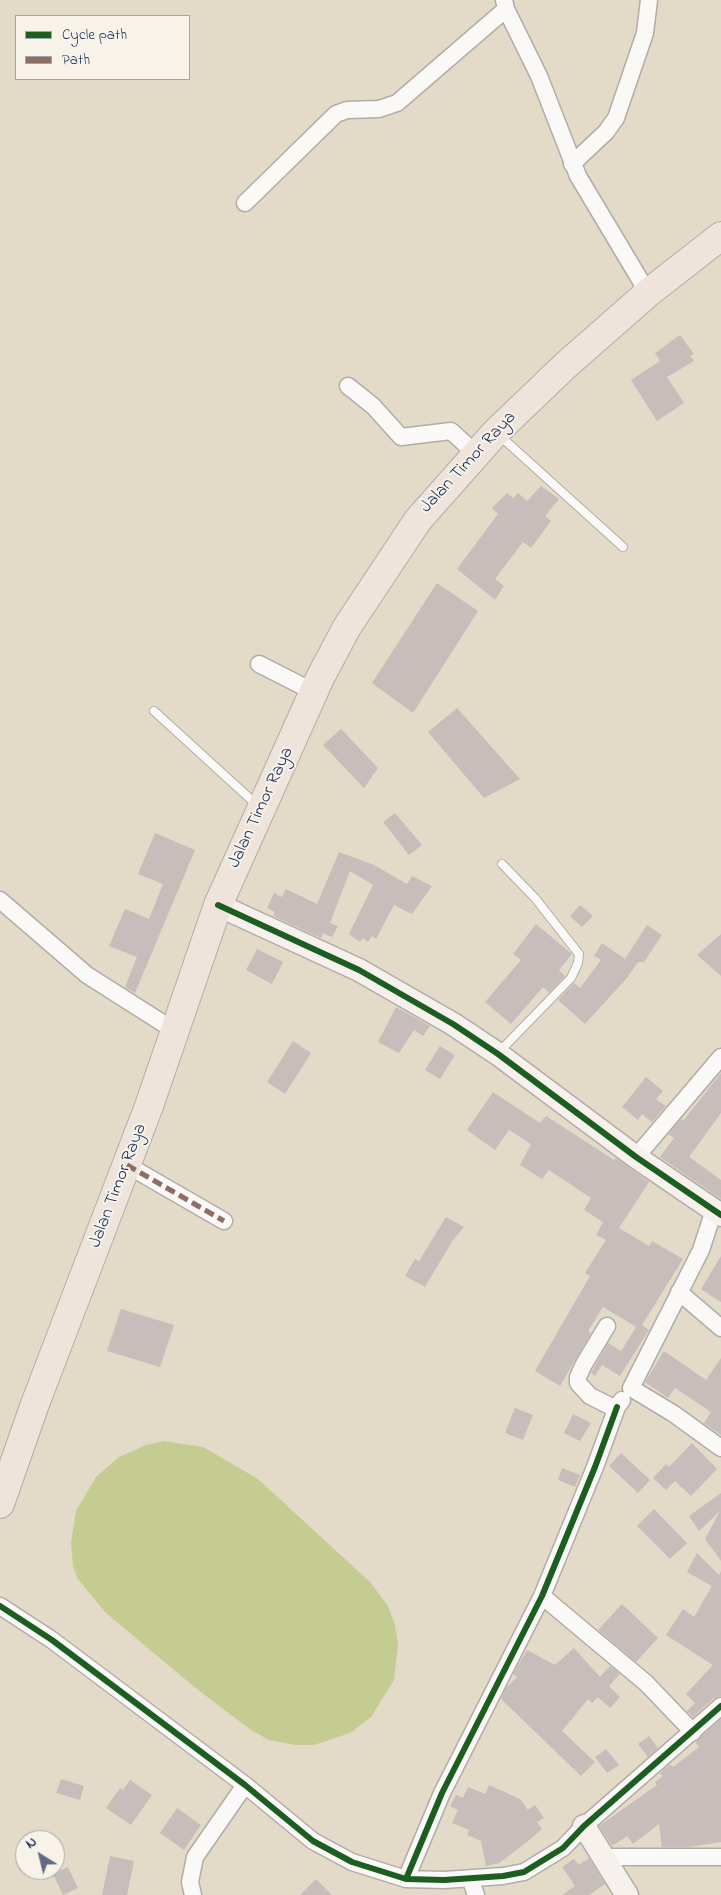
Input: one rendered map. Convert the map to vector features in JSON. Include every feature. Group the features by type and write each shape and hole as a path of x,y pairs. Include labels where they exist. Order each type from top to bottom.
{"highway":[{"name":"Jalan Timor Raya","path":"0,1504 127,1165 218,905 260,808 276,778 314,692 348,627 387,564 418,520 475,454 566,365 648,293 721,236"}],"street":[{"path":"572,164 606,132 616,118 645,33 650,0"},
{"path":"246,203 336,114 347,110 379,109 397,103 505,5 539,76 572,164 648,293"},
{"path":"348,386 373,406 401,437 451,431 475,454"},
{"path":"260,664 314,692"},
{"path":"0,900 87,975 175,1031"},
{"path":"218,905 359,970 453,1024 498,1054 636,1157 717,1212 701,1250 631,1388 617,1407 595,1467 542,1596 442,1793 406,1879"},
{"path":"636,1157 721,1057"},
{"path":"127,1165 224,1221"},
{"path":"680,1292 721,1328"},
{"path":"607,1326 578,1377 578,1383 590,1396 617,1407"},
{"path":"631,1388 674,1414 721,1448"},
{"path":"542,1596 646,1682 694,1732"},
{"path":"0,1606 52,1640 245,1784 313,1841 352,1862 406,1879 470,1878 503,1876 524,1872 563,1848 584,1826 694,1732 721,1706"},
{"path":"192,1894 190,1882 195,1857 245,1784"},
{"path":"584,1826 627,1895"},
{"path":"604,1858 721,1857"},
{"path":"470,1878 476,1895"}],"lane":[{"path":"496,432 623,547"},
{"path":"154,712 260,808"},
{"path":"498,1054 571,978 578,963 579,954 535,898 502,864"}],"green space":[{"path":"164,1441 203,1447 258,1479 370,1582 388,1606 395,1625 398,1644 394,1680 371,1717 350,1733 314,1745 296,1745 269,1740 251,1730 193,1686 105,1612 78,1579 73,1567 71,1542 76,1511 96,1477 119,1457 146,1445"}],"building":[{"path":"680,335 694,354 690,356 694,361 667,377 684,403 657,421 631,380 660,361 655,353"},
{"path":"541,486 559,499 545,516 551,521 531,548 523,542 495,579 504,586 495,600 457,569 498,514 492,508 507,493 513,498 518,493 527,501"},
{"path":"437,583 478,611 413,713 372,683"},
{"path":"457,708 520,779 484,798 428,732"},
{"path":"341,729 378,768 364,788 323,745"},
{"path":"395,813 422,845 409,855 383,822"},
{"path":"155,833 195,850 135,993 125,987 137,957 109,946 125,909 149,919 163,884 138,874"},
{"path":"339,852 374,865 407,884 412,876 432,886 412,914 394,905 376,939 372,936 368,942 363,938 360,942 349,934 373,885 350,871 330,923 338,926 332,937 323,933 321,938 273,916 275,912 267,908 274,893 282,897 286,889 317,904"},
{"path":"580,905 593,916 582,927 570,916"},
{"path":"536,924 572,954 559,970 565,976 549,993 543,987 511,1024 485,1002 521,960 513,954"},
{"path":"647,925 662,935 644,962 638,962 627,978 585,1024 558,1000 574,983 580,988 601,960 594,956 602,943 625,959"},
{"path":"721,934 721,976 697,955"},
{"path":"257,949 283,962 272,984 246,970"},
{"path":"396,1007 430,1026 423,1036 414,1030 399,1053 378,1042"},
{"path":"293,1041 311,1053 285,1094 267,1082"},
{"path":"440,1046 455,1055 440,1079 425,1070"},
{"path":"721,1073 721,1113 689,1157 721,1180 721,1199 660,1157 674,1138 668,1134 681,1119 683,1121"},
{"path":"646,1077 663,1091 656,1099 666,1106 652,1122 642,1114 638,1120 622,1107"},
{"path":"493,1092 540,1123 546,1116 614,1160 616,1158 649,1182 619,1228 649,1246 652,1241 683,1259 642,1325 649,1330 620,1376 602,1365 595,1376 591,1373 608,1343 621,1351 636,1327 603,1307 588,1331 591,1333 560,1386 535,1371 590,1276 585,1273 606,1240 596,1235 603,1222 584,1210 591,1198 549,1170 542,1179 520,1165 531,1144 509,1130 495,1150 467,1130"},
{"path":"446,1217 464,1227 453,1240 425,1287 405,1276 415,1259 419,1261"},
{"path":"721,1256 721,1302 701,1289"},
{"path":"121,1309 174,1325 160,1367 107,1351"},
{"path":"664,1351 706,1380 721,1358 721,1435 704,1423 711,1412 675,1388 668,1398 645,1382"},
{"path":"515,1408 533,1415 523,1440 505,1433"},
{"path":"573,1414 591,1423 580,1441 564,1433"},
{"path":"692,1443 717,1469 691,1496 675,1481 666,1490 653,1478 666,1464 669,1467"},
{"path":"621,1453 650,1480 638,1493 609,1466"},
{"path":"562,1468 580,1475 575,1487 558,1480"},
{"path":"721,1493 721,1561 705,1539 720,1511 699,1531 689,1516"},
{"path":"654,1509 687,1543 670,1559 637,1526"},
{"path":"697,1553 719,1575 721,1571 721,1696 714,1698 693,1717 687,1711 695,1703 686,1694 713,1665 666,1635 683,1609 694,1617 712,1586 687,1572"},
{"path":"622,1604 658,1638 636,1662 598,1630"},
{"path":"574,1648 600,1677 610,1666 620,1674 609,1686 620,1697 610,1708 598,1697 592,1703 588,1699 562,1731 595,1762 581,1776 501,1699 506,1688 517,1677 513,1674 527,1650 555,1665"},
{"path":"721,1719 721,1842 689,1847 662,1847 659,1824 633,1844 627,1836 612,1846 599,1826 657,1785 655,1782 663,1776 660,1773 670,1764 673,1767 699,1747 695,1742"},
{"path":"649,1736 658,1748 648,1757 638,1744"},
{"path":"606,1749 619,1765 607,1773 595,1757"},
{"path":"61,1779 84,1786 80,1800 56,1793"},
{"path":"130,1780 152,1795 131,1825 106,1808 120,1788 123,1790"},
{"path":"489,1785 520,1799 528,1810 535,1805 544,1818 537,1822 542,1829 527,1842 499,1863 486,1866 481,1841 467,1835 469,1830 452,1823 458,1810 450,1806 456,1795 463,1798 468,1787 485,1794"},
{"path":"177,1808 201,1825 184,1850 160,1833"},
{"path":"110,1856 134,1861 127,1895 102,1895"},
{"path":"589,1858 605,1884 589,1895 562,1895 575,1886 562,1867 574,1859 579,1865"},
{"path":"68,1867 78,1888 63,1895 56,1880 65,1880 65,1868"},
{"path":"316,1879 332,1895 300,1895"}],"marked path":[{"path":"127,1165 224,1221"}],"cycle path":[{"path":"218,905 359,970 453,1024 498,1054 636,1157 721,1215"},
{"path":"406,1879 442,1793 542,1596 595,1467 617,1407"},
{"path":"0,1606 52,1640 245,1785 313,1841 352,1862 406,1879 444,1880 503,1876 524,1872 563,1848 584,1826 721,1706"}]}
